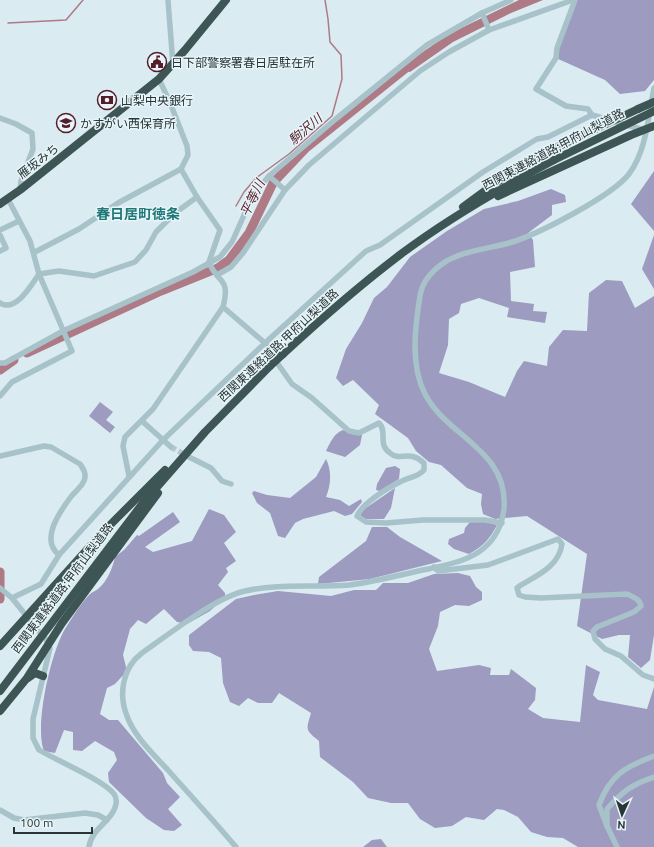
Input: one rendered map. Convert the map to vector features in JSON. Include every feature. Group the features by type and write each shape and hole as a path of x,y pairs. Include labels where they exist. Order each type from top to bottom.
{"highway":[{"name":"雁坂みち","path":"0,204 20,190 159,79 173,65 226,0"},
{"path":"402,254 435,227 497,182 549,151 638,109 653,105"},
{"name":"西関東連絡道路;甲府山梨道路","path":"0,691 104,552 186,457 205,432 274,365 282,354 358,288 402,254 466,210 653,105"},
{"path":"466,210 654,126"},
{"path":"3,643 30,620 104,532 184,450 205,432"},
{"path":"0,711 27,678 47,641 186,457"},
{"path":"27,678 35,673 43,676"}],"street":[{"path":"168,0 173,65"},
{"path":"0,363 5,363 63,332 210,264 220,257 232,242 253,196 269,176 406,61 427,46 482,13 511,0"},
{"path":"218,275 231,267 243,253 285,190 309,165 420,71 449,52 489,30 574,0"},
{"path":"574,0 557,48 556,58 536,89 566,106 588,110 592,115 646,130"},
{"path":"482,13 489,30"},
{"path":"35,252 79,229 118,203 181,169 188,155 187,146 159,79"},
{"path":"236,847 149,749 127,718 123,701 123,687 128,669 132,662 142,653 217,602 243,591 280,587 349,585 380,580 460,560 483,549 496,535 502,523 504,501 500,482 494,466 481,451 434,408 426,396 417,371 416,348 418,316 423,285 430,274 444,262 456,257 530,236 604,195 630,174 645,141 646,130 653,105 654,88"},
{"path":"12,598 41,584 59,555 163,440 265,343 366,251 380,245 483,172 532,142 537,139 548,137 592,115"},
{"path":"0,118 16,124 32,133 34,149 21,181 20,190"},
{"path":"181,169 220,230 210,264"},
{"path":"269,176 285,190"},
{"path":"0,303 3,305 13,304 29,288 39,274 59,271 94,276 136,262 146,250 156,232 175,213 198,197"},
{"path":"0,396 12,382 72,351 39,274 35,252 8,199"},
{"path":"0,230 19,222"},
{"path":"0,235 6,248 0,251"},
{"path":"129,476 123,446 125,438 153,409 223,307 226,286 210,264"},
{"path":"223,307 265,343 272,353"},
{"path":"274,365 292,384 312,398 350,431 359,433 379,423 383,429 382,443 388,452 398,456 416,456 424,463 424,470 420,474 400,481 364,506 357,516 360,520 386,523 423,520 485,520 502,523"},
{"path":"142,421 171,447"},
{"path":"0,456 44,446 51,447 80,464 85,474 84,480 70,498 51,533 52,548 59,555"},
{"path":"186,457 211,468 222,481 231,484"},
{"path":"434,567 438,571 488,565 558,539 562,544 561,551 551,566 517,588 519,595 541,598 626,594 635,598 640,602 641,606 634,612 597,627 593,632 595,639 605,649 621,656 643,675 654,679"},
{"path":"0,588 12,598 30,620"},
{"path":"47,641 50,648 33,719 35,744 39,750 100,783 113,793 116,800 115,808 107,820 91,838 89,847"},
{"path":"617,847 599,805 603,793 615,776 654,756"},
{"path":"607,826 607,809 613,802 636,782 654,777"},
{"path":"0,810 14,818 24,820 85,813 98,815 107,820"}],"shaded area":[{"path":"519,0 543,0 511,13 453,42 410,72 398,69 449,34"},
{"path":"575,0 654,0 654,80 645,91 620,94 605,80 556,58"},
{"path":"654,171 654,231 631,204"},
{"path":"551,189 565,195 566,202 552,205 552,215 528,233 533,240 535,267 510,272 511,301 534,304 533,311 547,312 545,323 507,317 509,308 479,298 461,304 459,313 449,319 448,345 439,373 469,382 505,397 517,371 524,361 547,366 549,347 563,330 587,331 589,293 606,280 622,281 635,308 654,296 654,635 650,660 641,668 628,657 630,635 619,635 602,639 577,626 587,554 527,516 495,519 483,514 481,504 482,494 467,488 441,465 429,462 416,451 408,438 375,414 379,405 353,380 343,386 336,378 346,349 362,323 374,298 387,287 410,257 447,231 484,209 518,201"},
{"path":"654,235 654,289 642,269"},
{"path":"100,402 113,412 106,420 115,427 110,433 89,416"},
{"path":"343,430 352,434 362,435 360,445 345,457 326,451 335,436"},
{"path":"326,459 330,478 326,497 340,500 349,506 361,499 362,502 352,514 345,516 334,511 303,519 295,523 285,538 278,536 270,513 257,503 252,493 254,491 267,495 290,498 316,477"},
{"path":"395,466 400,469 399,479 380,491 376,490 377,484 386,468"},
{"path":"395,488 391,508 384,519 366,519 361,517 363,510"},
{"path":"209,509 224,515 236,532 224,543 236,561 226,568 228,572 218,585 225,593 225,597 210,611 187,624 177,622 164,609 146,624 138,620 130,629 123,655 127,671 115,684 107,688 100,714 109,720 118,720 163,773 167,783 180,797 168,809 182,825 174,831 164,830 146,818 109,782 108,773 117,760 114,752 95,741 82,751 73,750 73,732 64,730 55,753 44,751 41,740 43,707 54,654 65,629 83,602 90,594 101,586 107,578 115,557 124,550 137,535 139,536 173,512 180,522 145,547 153,552 192,541"},
{"path":"483,521 497,525 492,534 474,551 469,554 454,549 448,544 449,539 464,533 465,528 470,522"},
{"path":"372,527 387,527 400,537 442,561 370,579 318,584 319,577 366,541"},
{"path":"458,573 470,576 476,587 482,592 482,600 469,606 455,605 440,612 438,626 429,649 437,671 479,665 491,668 490,675 509,675 511,669 536,688 535,700 528,709 543,718 580,722 586,665 600,672 593,695 598,700 647,709 654,687 654,847 578,847 563,838 547,837 531,832 518,817 504,810 497,809 484,820 466,817 452,826 435,828 420,819 408,803 391,803 368,798 353,782 320,757 319,741 309,732 308,729 311,713 279,693 272,703 258,703 248,698 239,706 230,702 223,683 221,658 209,652 193,651 189,645 189,635 236,599 278,591 331,596 354,590 376,590 383,583 408,583 434,574"},
{"path":"381,839 387,847 363,847 372,840"}],"waterway":[{"path":"8,23 66,20 83,0"},
{"name":"駒沢川","path":"236,206 244,192 256,178 289,154 332,116 342,79 341,55 330,42 325,0"},
{"name":"平等川","path":"27,353 161,291 218,268 229,260 249,233 273,183 306,148 411,64"},
{"name":"平等川","path":"0,370 14,360"},
{"name":"平等川","path":"0,572 0,599"}],"tunnel":[{"path":"171,447 187,456"},
{"path":"32,623 44,638"}],"place":[{"name":"日下部警察署春日居駐在所","path":"157,62"},
{"name":"山梨中央銀行","path":"107,100"},
{"name":"かすがい西保育所","path":"66,123"}],"district":[{"name":"春日居町徳条","path":"138,214"}]}
